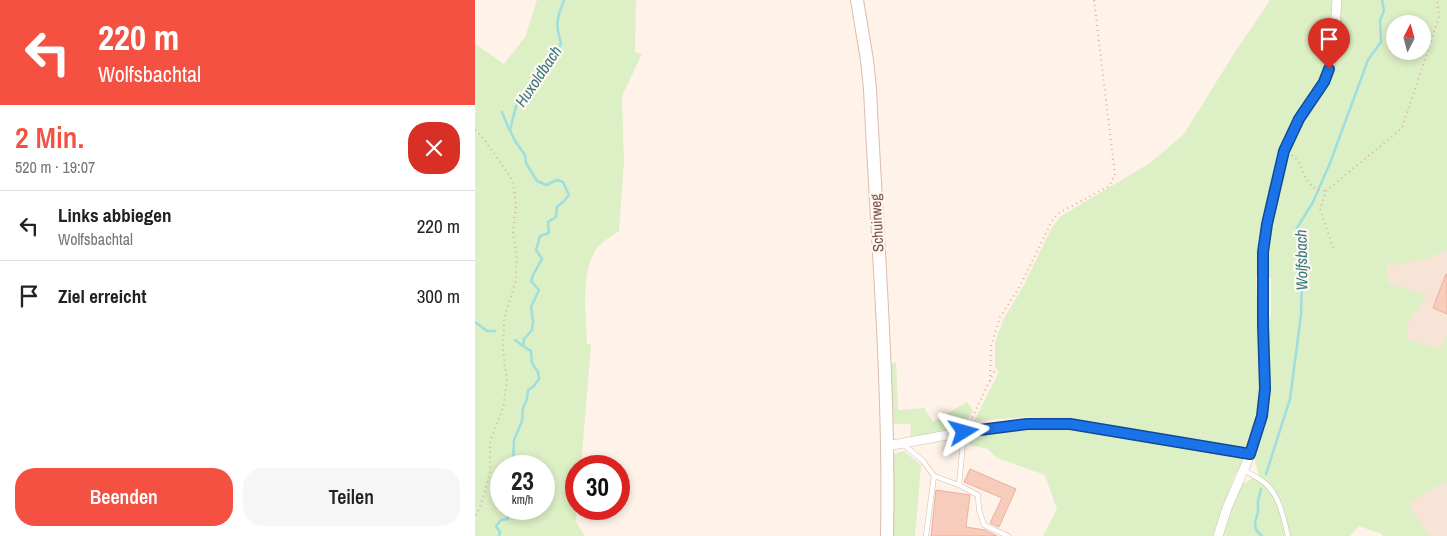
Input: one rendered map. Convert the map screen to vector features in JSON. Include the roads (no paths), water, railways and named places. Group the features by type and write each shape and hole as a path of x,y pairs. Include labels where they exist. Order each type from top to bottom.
{"main road":[{"name":"Schuirweg","path":"857,0 870,90 887,446 887,536"}],"street":[{"path":"1218,536 1227,508 1250,454 1262,416 1265,389 1263,252 1267,224 1284,151 1299,119 1324,82 1333,56 1337,0"},
{"path":"887,446 964,432 1027,424 1070,424 1250,454"}],"lane":[{"path":"959,485 964,432"},
{"path":"903,444 923,460 934,476 959,485 978,495 979,510 984,525 1008,536"},
{"path":"1244,470 1267,485 1273,493 1280,508 1288,536"},
{"path":"926,536 934,476"}],"waterway":[{"name":"Huxoldbach","path":"513,455 514,440 522,421 528,390 539,379 538,372 532,363 531,351 523,346 524,339 532,330 531,307 539,290 531,281 542,259 536,250 540,236 549,233 548,222 556,217 557,207 569,195 563,182 557,180 546,185 537,181 526,163 525,155 510,130 516,106 523,102 528,95 529,87 540,74 547,58 558,50 561,43 558,21 564,0"},
{"name":"Wolfsbach","path":"1266,474 1290,399 1301,315 1303,242 1297,228 1313,202 1330,163 1368,60 1381,42 1380,20 1384,11 1382,0"},
{"path":"502,112 509,129"},
{"path":"475,322 487,331 495,331"},
{"path":"515,340 523,346"},
{"name":"Wolfsbach","path":"1261,489 1255,522 1256,530 1262,536"},
{"name":"Huxoldbach","path":"499,536 500,532 496,526 501,520"}]}
